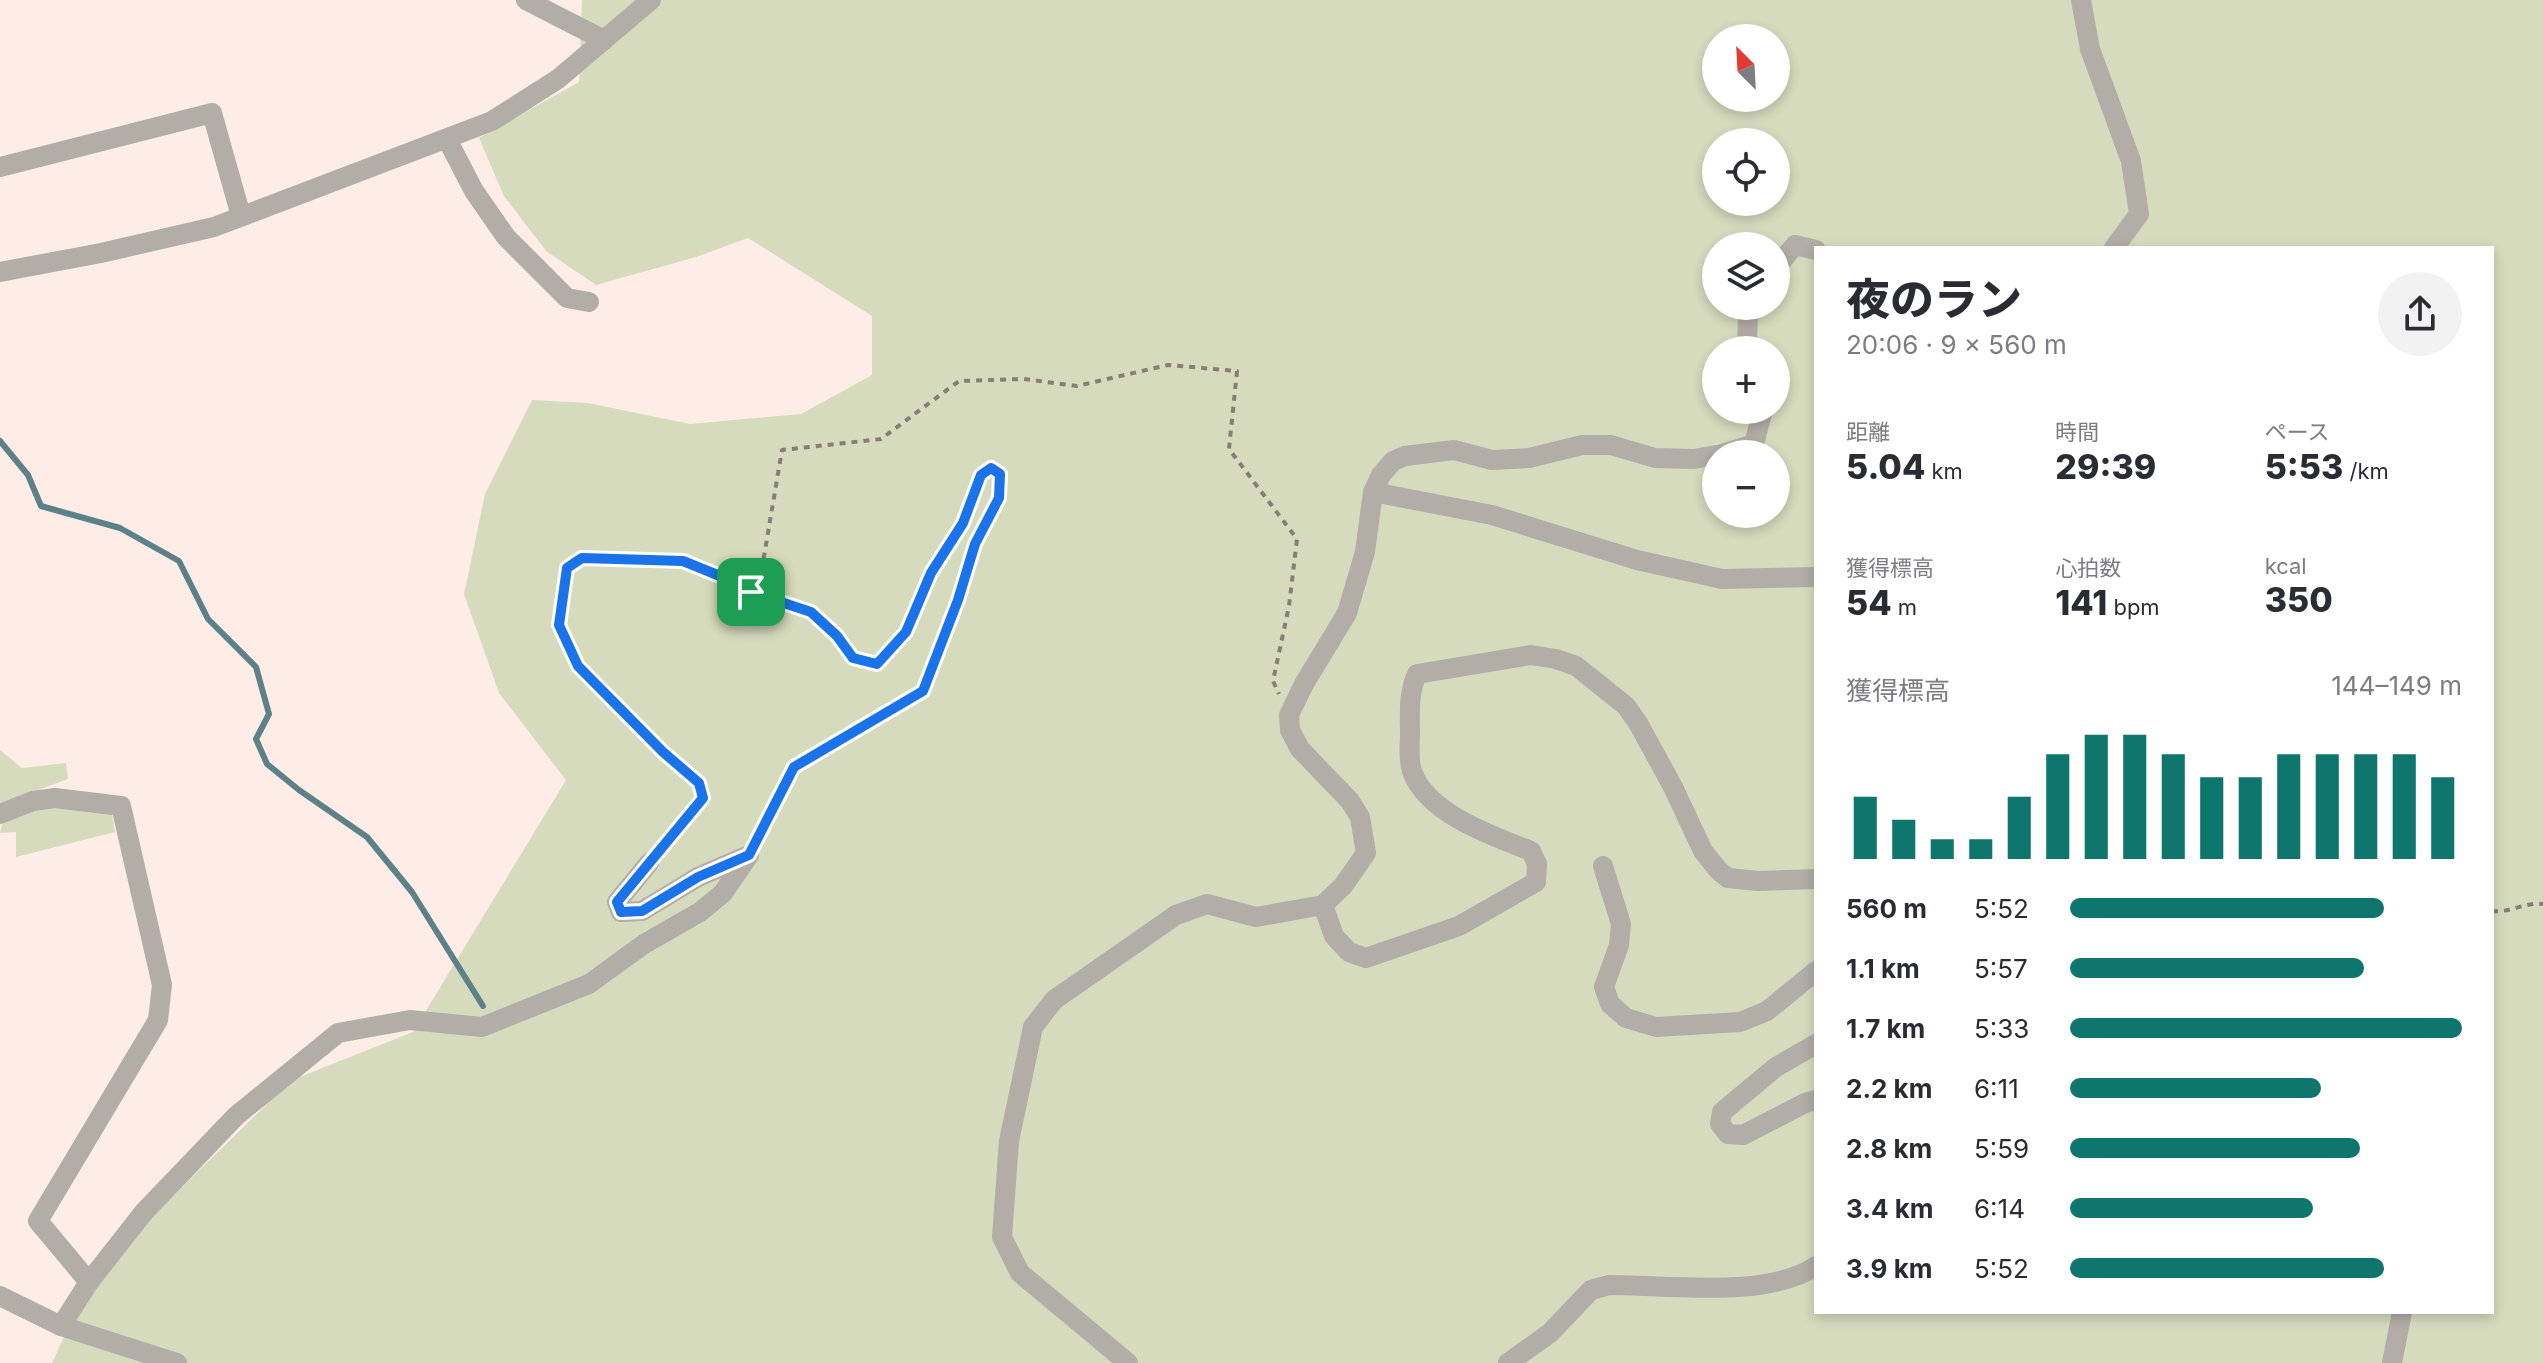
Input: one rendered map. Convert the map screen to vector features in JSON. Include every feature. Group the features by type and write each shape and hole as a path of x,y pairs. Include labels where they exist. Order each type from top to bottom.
{"street":[{"path":"526,0 604,40"},
{"path":"0,272 200,231 492,121 558,79 651,0"},
{"path":"2081,0 2090,49 2131,161 2139,214 2115,246"},
{"path":"0,167 212,113 241,216"},
{"path":"447,139 474,191 506,237 567,298 589,302"},
{"path":"1790,251 1795,245 1814,250"},
{"path":"1128,1363 1020,1273 1002,1237 1009,1141 1033,1027 1054,1000 1176,915 1207,904 1256,917 1323,905 1343,886 1366,853 1360,817 1350,801 1300,749 1290,730 1289,715 1347,613 1365,552 1373,492 1381,475 1393,461 1405,456 1454,450 1492,460 1529,458 1582,445 1611,445 1655,458 1702,457"},
{"path":"1373,492 1492,515 1637,560 1722,579 1814,577"},
{"path":"1323,905 1334,936 1349,952 1366,958 1459,926 1536,882 1537,864 1531,851 1481,831 1428,798 1410,767 1410,691 1417,674 1531,655 1576,666 1626,706 1673,787 1703,851 1719,871 1728,878 1758,881 1814,879"},
{"path":"0,814 33,801 55,798 121,806 162,985 158,1020 38,1221 89,1282"},
{"path":"649,863 617,902 621,912 642,911 698,877 749,855"},
{"path":"61,1326 89,1282 144,1212 236,1116 338,1033 410,1020 482,1027 589,984 644,944 700,912 723,893 749,855"},
{"path":"1603,866 1621,924 1619,945 1604,987 1610,1004 1626,1018 1656,1027 1740,1022 1767,1011 1814,973"},
{"path":"1814,1045 1776,1067 1722,1112 1720,1124 1728,1134 1743,1135 1814,1101"},
{"path":"1508,1363 1550,1333 1591,1290 1609,1285 1771,1285 1802,1275 1814,1267"},
{"path":"0,1296 61,1326 177,1363"},
{"path":"2392,1363 2402,1314"}],"path":[{"path":"751,592 762,568 782,450 881,439 959,381 1024,379 1077,386 1114,380 1168,365 1237,371 1229,449 1297,539 1289,606 1273,681 1289,715"},
{"path":"649,863 703,798 699,783 663,752 578,666 559,625 567,568 582,558 683,561 751,592 811,612 837,636 853,658 877,664 906,632 931,573 963,523 981,475 991,468 1000,474 999,498 975,544 958,600 923,691 794,767 749,855"},
{"path":"2494,911 2504,912 2529,903 2543,904"}],"green space":[{"path":"582,0 2543,0 2543,1363 52,1363 89,1282 292,1080 413,1032 566,780 499,693 464,594 485,494 532,400 588,403 690,424 801,414 872,375 872,316 748,238 696,257 596,285 546,251 504,196 479,138 579,82"},
{"path":"0,750 22,768 66,763 68,779 0,804"},
{"path":"58,806 112,814 115,832 16,857 16,832 0,833 3,821 33,807"}],"waterway":[{"path":"0,441 28,475 41,506 120,528 179,561 208,619 256,667 269,714 256,739 267,764 367,837 412,892 483,1006"}],"route":[{"path":"991,468 1000,474 999,498 975,544 958,600 923,691 794,767 749,855 698,877 642,911 621,912 617,902 703,798 699,783 663,752 578,666 559,625 567,568 582,558 683,561 751,592 811,612 837,636 853,658 877,664 906,632 931,573 963,523 981,475 991,468"}]}
